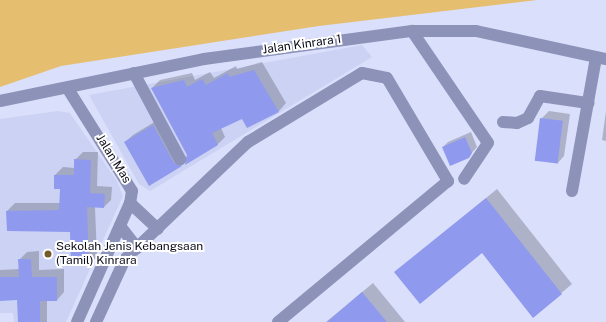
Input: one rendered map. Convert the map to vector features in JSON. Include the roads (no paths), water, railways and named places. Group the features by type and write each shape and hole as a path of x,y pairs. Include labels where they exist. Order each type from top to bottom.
{"street":[{"name":"Jalan Kinrara 1","path":"0,102 68,89 134,73 232,55 412,31 476,31 601,58"},
{"path":"412,31 488,143 464,179"},
{"path":"572,191 588,103 601,58"},
{"path":"134,73 180,159"},
{"path":"96,322 125,259 248,142 362,73 387,78 448,181 278,322"},
{"name":"Jalan Mas","path":"68,89 132,191 130,204 77,322"},
{"path":"504,122 517,123 528,118 540,96 588,103"},
{"path":"130,204 158,229"},
{"path":"120,226 137,248"}],"place":[{"name":"Sekolah Jenis Kebangsaan (Tamil) Kinrara","path":"48,254"}]}
